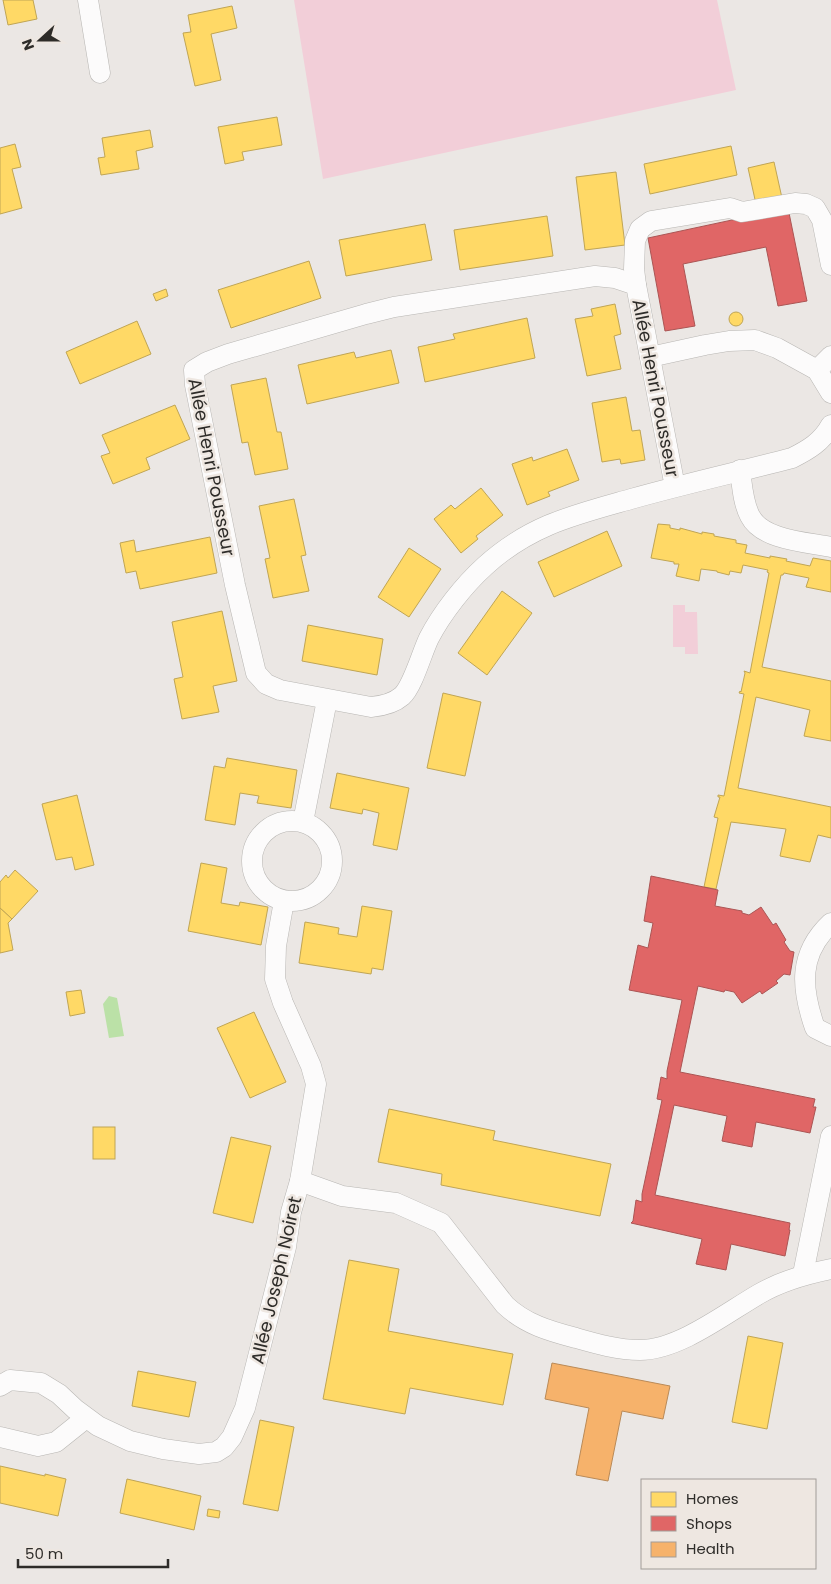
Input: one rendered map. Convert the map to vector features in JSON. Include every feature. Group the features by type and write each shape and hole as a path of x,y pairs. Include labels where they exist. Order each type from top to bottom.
{"street":[{"path":"88,0 100,73"},
{"path":"636,285 634,269 635,241 640,229 651,221 730,208 742,212 795,203 806,204 815,208 822,220 831,265"},
{"name":"Allée Henri Pousseur","path":"675,487 636,285 615,278 595,276 394,307 228,354 207,362 194,370 195,385 234,585 256,673 266,684 280,690 371,707 384,706 404,695 430,637 450,606 473,577 496,556 527,536 555,521 591,509 797,456 817,443 831,425"},
{"path":"650,357 729,341 755,340 777,348 817,370 831,393"},
{"path":"817,370 831,356"},
{"path":"740,470 749,514 754,524 761,530 775,536 831,547"},
{"path":"303,822 327,700"},
{"path":"289,820 303,822 323,832 332,850 333,870 323,888 305,900 284,901 269,894 258,882 252,867 253,850 260,835 273,824 289,820"},
{"name":"Allée Joseph Noiret","path":"0,1386 10,1380 41,1383 59,1394 75,1410 98,1426 130,1441 163,1449 199,1454 216,1452 232,1437 245,1408 286,1247 300,1181 316,1084 312,1066 283,1003 275,979 276,946 284,901"},
{"path":"831,923 822,931 810,950 804,981 807,1006 815,1028 831,1036"},
{"path":"803,1274 831,1136"},
{"path":"300,1181 342,1196 396,1204 441,1223 504,1305 517,1316 552,1332 614,1348 642,1350 682,1340 760,1293 803,1274 831,1269"},
{"path":"0,1437 38,1446 56,1442 86,1418"}],"shaded area":[{"path":"294,0 717,0 736,90 323,179"},
{"path":"673,605 685,605 685,612 697,612 698,654 685,654 685,647 673,647"},
{"path":"109,996 117,998 124,1036 109,1038 103,1004"}],"building: Homes":[{"path":"3,0 33,0 37,19 8,25"},
{"path":"232,6 237,28 211,34 221,80 195,86 183,33 191,32 188,15"},
{"path":"277,117 282,145 242,152 244,160 225,164 218,127"},
{"path":"150,130 153,147 136,151 139,169 101,175 98,158 105,157 102,138"},
{"path":"15,144 21,167 12,169 22,208 0,214 0,148"},
{"path":"731,146 737,175 650,194 644,164"},
{"path":"774,162 782,198 756,204 748,168"},
{"path":"616,172 625,245 585,250 576,177"},
{"path":"547,216 553,256 460,270 454,230"},
{"path":"425,224 432,260 346,276 339,240"},
{"path":"309,261 321,298 231,328 218,290"},
{"path":"166,289 168,296 156,301 153,294"},
{"path":"615,304 621,334 614,336 621,369 587,376 575,319 593,316 591,309"},
{"path":"733,312 739,312 743,319 739,326 733,326 729,322 729,316"},
{"path":"527,318 535,358 425,382 418,347 455,339 453,334"},
{"path":"137,321 151,354 80,384 66,352"},
{"path":"391,350 399,383 307,404 298,365 354,352 356,358"},
{"path":"266,378 277,432 281,432 288,469 255,475 248,442 242,443 231,385"},
{"path":"626,397 632,431 640,430 645,460 621,464 620,459 602,462 592,403"},
{"path":"175,405 190,439 146,458 150,469 113,484 101,456 110,453 102,435"},
{"path":"567,449 579,480 548,492 550,496 527,505 512,464 532,457 533,461"},
{"path":"481,488 503,515 476,536 478,539 461,553 434,519 451,505 455,509"},
{"path":"294,499 306,555 301,556 309,591 273,598 265,559 270,558 259,506"},
{"path":"658,524 670,525 670,528 680,530 680,528 702,534 702,532 714,534 714,536 736,540 736,543 747,545 745,553 787,559 786,561 810,566 813,558 831,561 831,592 806,587 809,578 784,573 781,575 762,667 831,681 831,741 804,736 810,710 756,697 738,788 831,807 831,838 818,835 810,862 780,856 786,829 731,822 716,889 704,887 718,818 714,817 720,797 718,795 724,796 744,694 739,693 741,692 744,671 750,673 769,573 767,572 768,570 743,565 741,573 730,571 729,575 701,569 699,581 676,576 679,564 651,558"},
{"path":"607,531 622,566 554,597 538,562"},
{"path":"210,537 217,573 140,589 136,571 126,573 120,543 134,540 136,552"},
{"path":"409,548 441,569 409,617 378,597"},
{"path":"502,591 532,613 487,675 458,653"},
{"path":"222,611 237,681 213,686 219,712 182,719 174,679 183,677 172,622"},
{"path":"308,625 383,639 377,675 302,661"},
{"path":"443,693 481,702 465,776 427,768"},
{"path":"227,758 297,770 291,808 257,803 259,796 240,793 235,825 205,820 214,766 225,768"},
{"path":"337,773 409,788 397,850 373,845 379,813 363,809 362,814 330,808"},
{"path":"77,795 94,865 75,870 72,857 56,860 42,804"},
{"path":"201,863 227,868 221,903 239,906 240,902 268,907 261,945 188,931"},
{"path":"15,870 38,891 12,919 0,908 0,882 6,875 8,878"},
{"path":"362,906 392,911 383,970 372,968 371,974 299,963 305,922 339,928 338,934 357,937"},
{"path":"0,908 12,919 8,923 13,950 0,953"},
{"path":"81,990 85,1013 70,1016 66,992"},
{"path":"254,1012 286,1082 250,1098 217,1028"},
{"path":"389,1109 495,1131 493,1140 611,1164 600,1216 441,1185 442,1174 378,1162"},
{"path":"93,1127 115,1127 115,1159 93,1159"},
{"path":"231,1137 271,1146 253,1223 213,1213"},
{"path":"349,1260 399,1269 388,1331 513,1354 503,1405 410,1388 405,1414 323,1399"},
{"path":"748,1336 783,1343 767,1429 732,1422"},
{"path":"138,1371 196,1382 189,1417 132,1406"},
{"path":"260,1420 294,1427 278,1511 243,1504"},
{"path":"0,1466 66,1479 58,1516 0,1503"},
{"path":"127,1479 201,1496 194,1530 120,1513"},
{"path":"208,1509 220,1511 219,1518 207,1516"}],"building: Shops":[{"path":"788,208 807,301 778,306 766,247 683,264 695,326 665,331 648,238"},
{"path":"651,876 718,890 715,906 742,911 742,913 749,915 761,907 773,925 776,923 790,951 794,952 790,975 784,974 776,981 778,983 762,994 760,991 742,1003 734,992 725,990 724,992 698,986 680,1072 815,1099 813,1107 816,1107 810,1133 756,1122 752,1147 722,1141 727,1116 674,1105 655,1195 790,1223 785,1256 731,1244 726,1270 696,1264 702,1239 631,1223 633,1221 636,1200 642,1202 642,1194 662,1100 657,1099 661,1077 667,1079 682,1000 629,990 638,945 648,948 653,923 644,921"}],"building: Health":[{"path":"552,1363 670,1386 663,1419 622,1411 608,1481 576,1475 589,1408 545,1399"}]}
